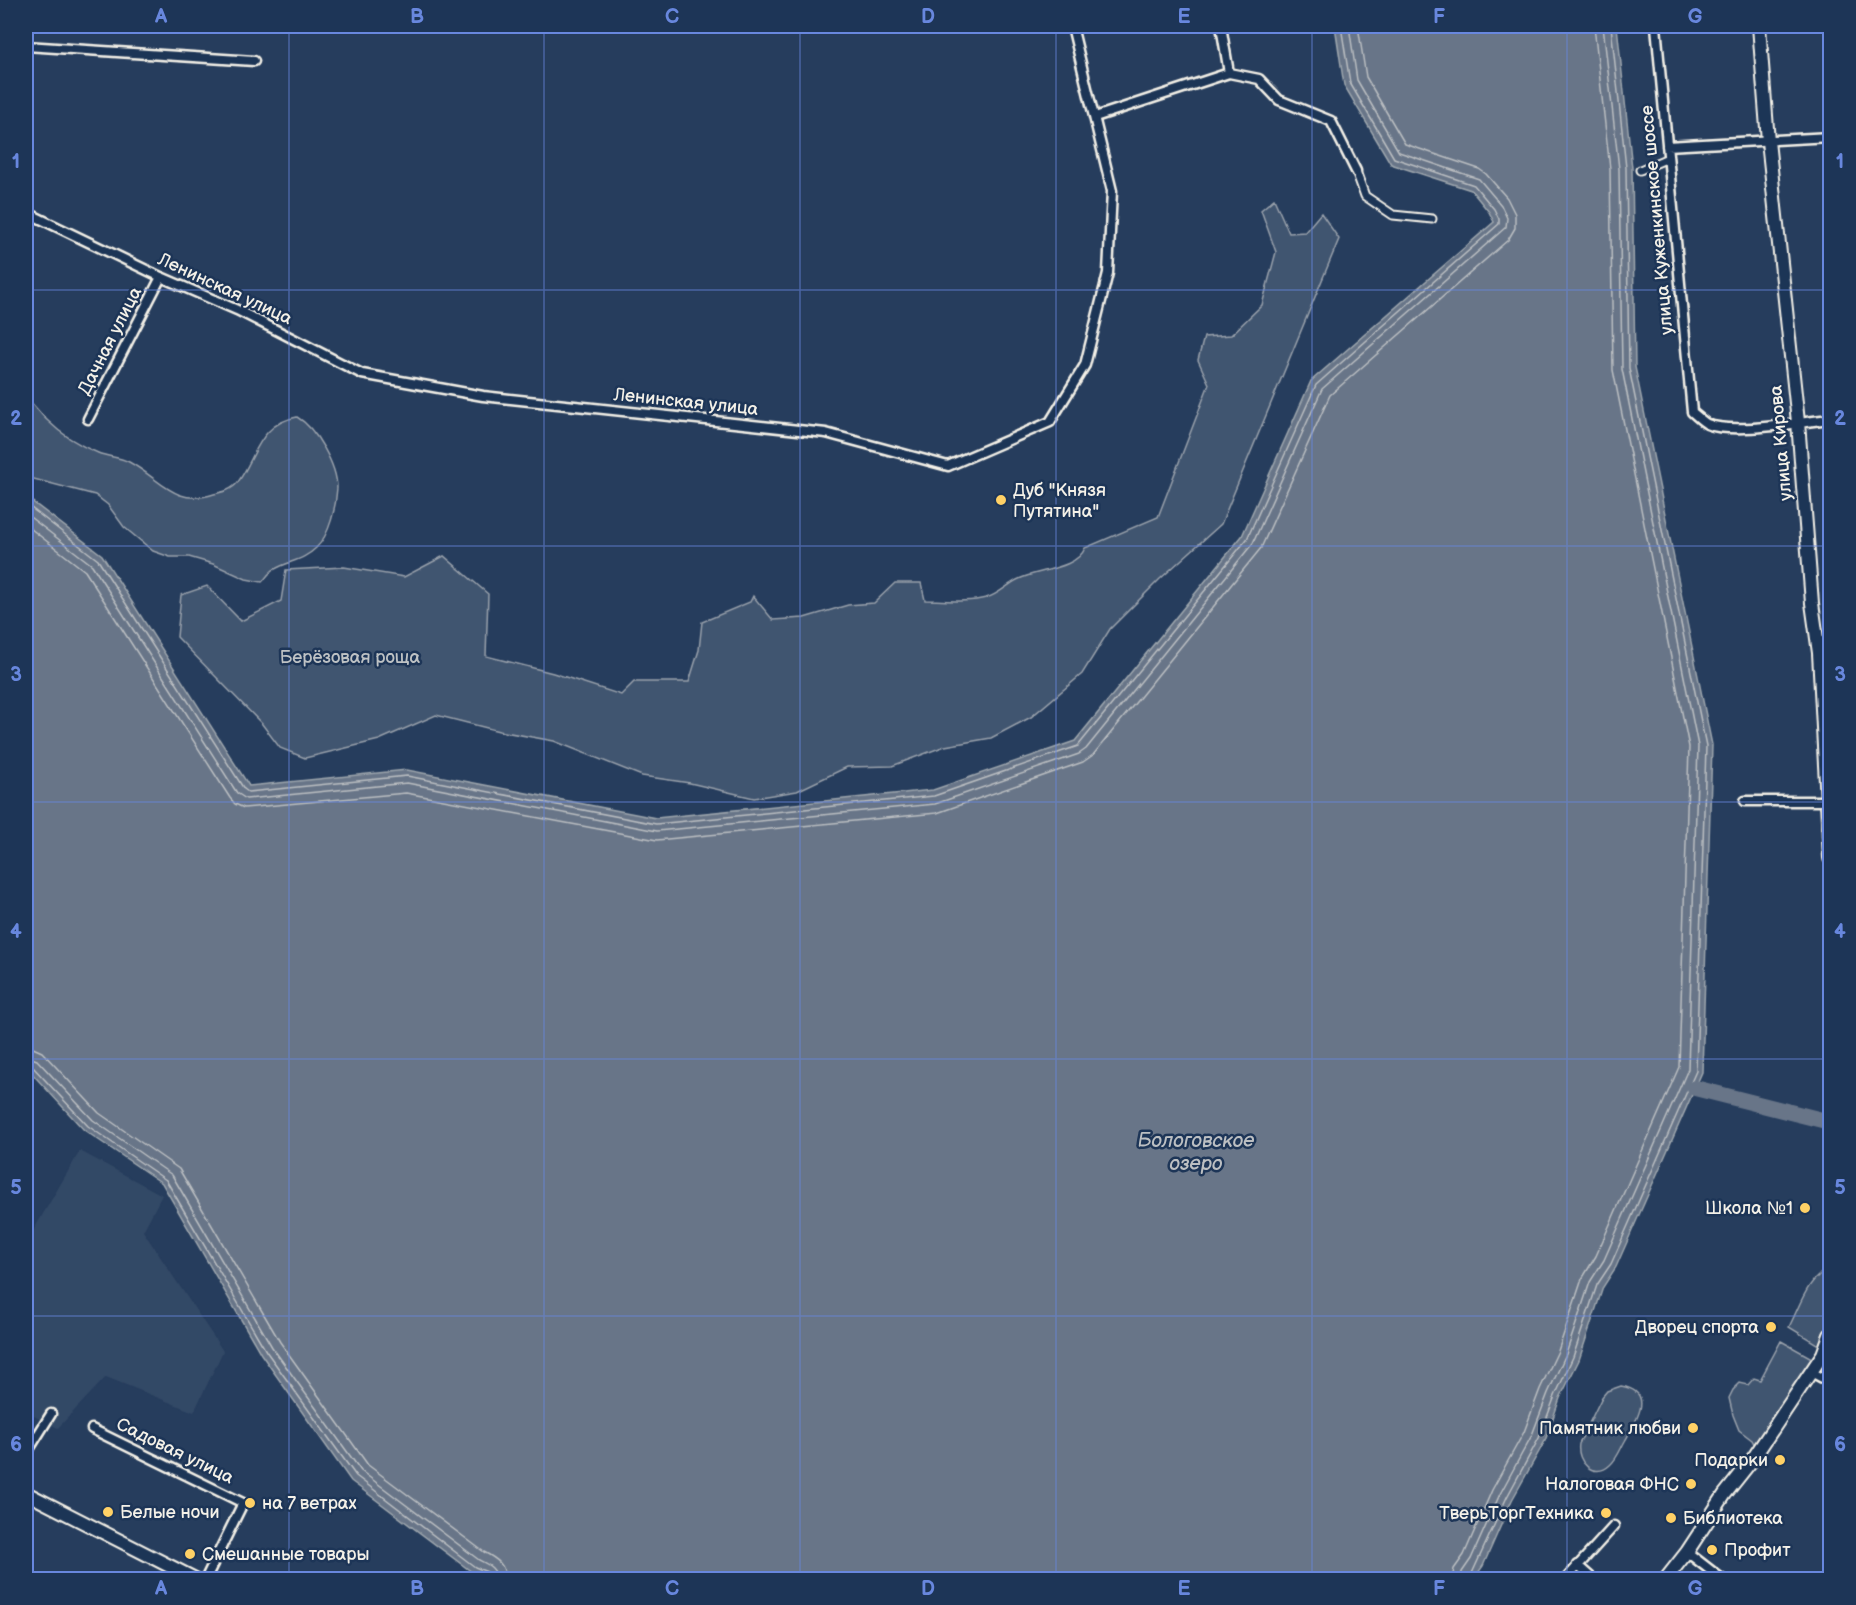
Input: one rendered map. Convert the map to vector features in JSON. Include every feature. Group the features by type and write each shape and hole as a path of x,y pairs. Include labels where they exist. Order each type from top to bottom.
{"main road":[{"name":"улица Кирова","path":"1759,26 1768,141 1798,422 1822,694 1830,858"},
{"path":"1665,1580 1687,1552 1725,1494 1752,1460 1823,1354 1830,1335"},
{"path":"26,1492 197,1580"}],"street":[{"name":"Ленинская улица","path":"26,212 161,277 237,310 362,374 483,396 826,433 948,466 1050,422 1085,365 1108,273 1112,191 1072,26"},
{"path":"1221,26 1229,73"},
{"name":"улица Куженкинское шоссе","path":"1656,26 1692,412 1706,423 1718,427 1763,426 1798,422"},
{"path":"26,46 254,61"},
{"path":"1095,117 1229,73 1259,79 1279,100 1331,121 1356,171 1365,196 1393,215 1432,219"},
{"path":"1667,146 1830,137"},
{"path":"1640,170 1668,158"},
{"name":"Дачная улица","path":"88,419 161,277"},
{"path":"1798,422 1830,419"},
{"path":"1745,801 1827,801"},
{"path":"1811,1372 1830,1382"},
{"path":"26,1454 51,1414"},
{"name":"Садовая улица","path":"92,1430 243,1503 205,1580"},
{"path":"1564,1580 1614,1526"},
{"path":"1687,1552 1722,1580"},
{"path":"1577,1565 1594,1580"}],"shaded area":[{"path":"80,1151 162,1195 143,1231 223,1351 194,1412 106,1377 58,1428 26,1412 26,1243"}],"green space":[{"name":"Берёзовая роща","path":"1274,199 1289,233 1305,232 1321,213 1339,239 1221,524 1160,579 1110,629 1082,674 1031,717 991,738 945,746 892,766 847,767 797,791 754,798 690,783 642,776 554,741 499,731 436,715 379,740 305,758 280,748 262,724 177,637 181,595 207,586 241,621 281,601 286,570 344,567 404,577 444,556 488,594 486,656 553,673 621,695 634,682 689,682 699,650 702,622 750,602 753,596 773,620 804,618 848,605 874,603 895,583 921,583 925,600 964,601 990,597 1019,579 1065,565 1081,555 1085,548 1158,517 1209,384 1198,360 1204,337 1231,335 1262,305 1276,252 1261,210"},
{"path":"26,398 53,426 85,447 129,462 168,489 188,497 214,494 233,487 266,434 274,426 297,417 318,438 336,479 334,511 329,528 316,548 301,558 273,570 262,582 246,579 213,564 189,557 170,557 153,551 124,527 108,505 95,495 26,477"},
{"path":"1830,1268 1830,1335 1825,1349 1789,1327 1815,1278"},
{"path":"1781,1341 1819,1362 1757,1449 1752,1440 1739,1430 1729,1398 1740,1383 1748,1385 1754,1378 1760,1380"},
{"path":"1621,1386 1632,1389 1638,1394 1641,1401 1638,1417 1612,1463 1604,1469 1592,1470 1583,1463 1580,1457 1579,1444 1602,1397 1607,1391"}],"water":[{"name":"Бологовское озеро","path":"1335,26 1617,26 1632,168 1635,367 1712,745 1702,1072 1616,1267 1603,1287 1579,1360 1560,1398 1545,1441 1512,1500 1483,1566 1473,1580 489,1580 472,1572 351,1481 261,1354 162,1183 84,1130 26,1067 26,497 102,555 249,786 407,770 656,818 933,790 1075,741 1242,536 1311,381 1494,222 1471,190 1391,164 1344,85"}],"waterway":[{"path":"1695,1088 1830,1122"}],"place":[{"name":"Дуб \"Князя Путятина\"","path":"1001,500"},
{"name":"Школа №1","path":"1805,1208"},
{"name":"Дворец спорта","path":"1771,1327"},
{"name":"Памятник любви","path":"1693,1428"},
{"name":"Подарки","path":"1780,1460"},
{"name":"Налоговая ФНС","path":"1691,1484"},
{"name":"на 7 ветрах","path":"250,1503"},
{"name":"Белые ночи","path":"108,1512"},
{"name":"ТверьТоргТехника","path":"1606,1513"},
{"name":"Библиотека","path":"1671,1518"},
{"name":"Профит","path":"1712,1550"},
{"name":"Смешанные товары","path":"190,1554"}]}
